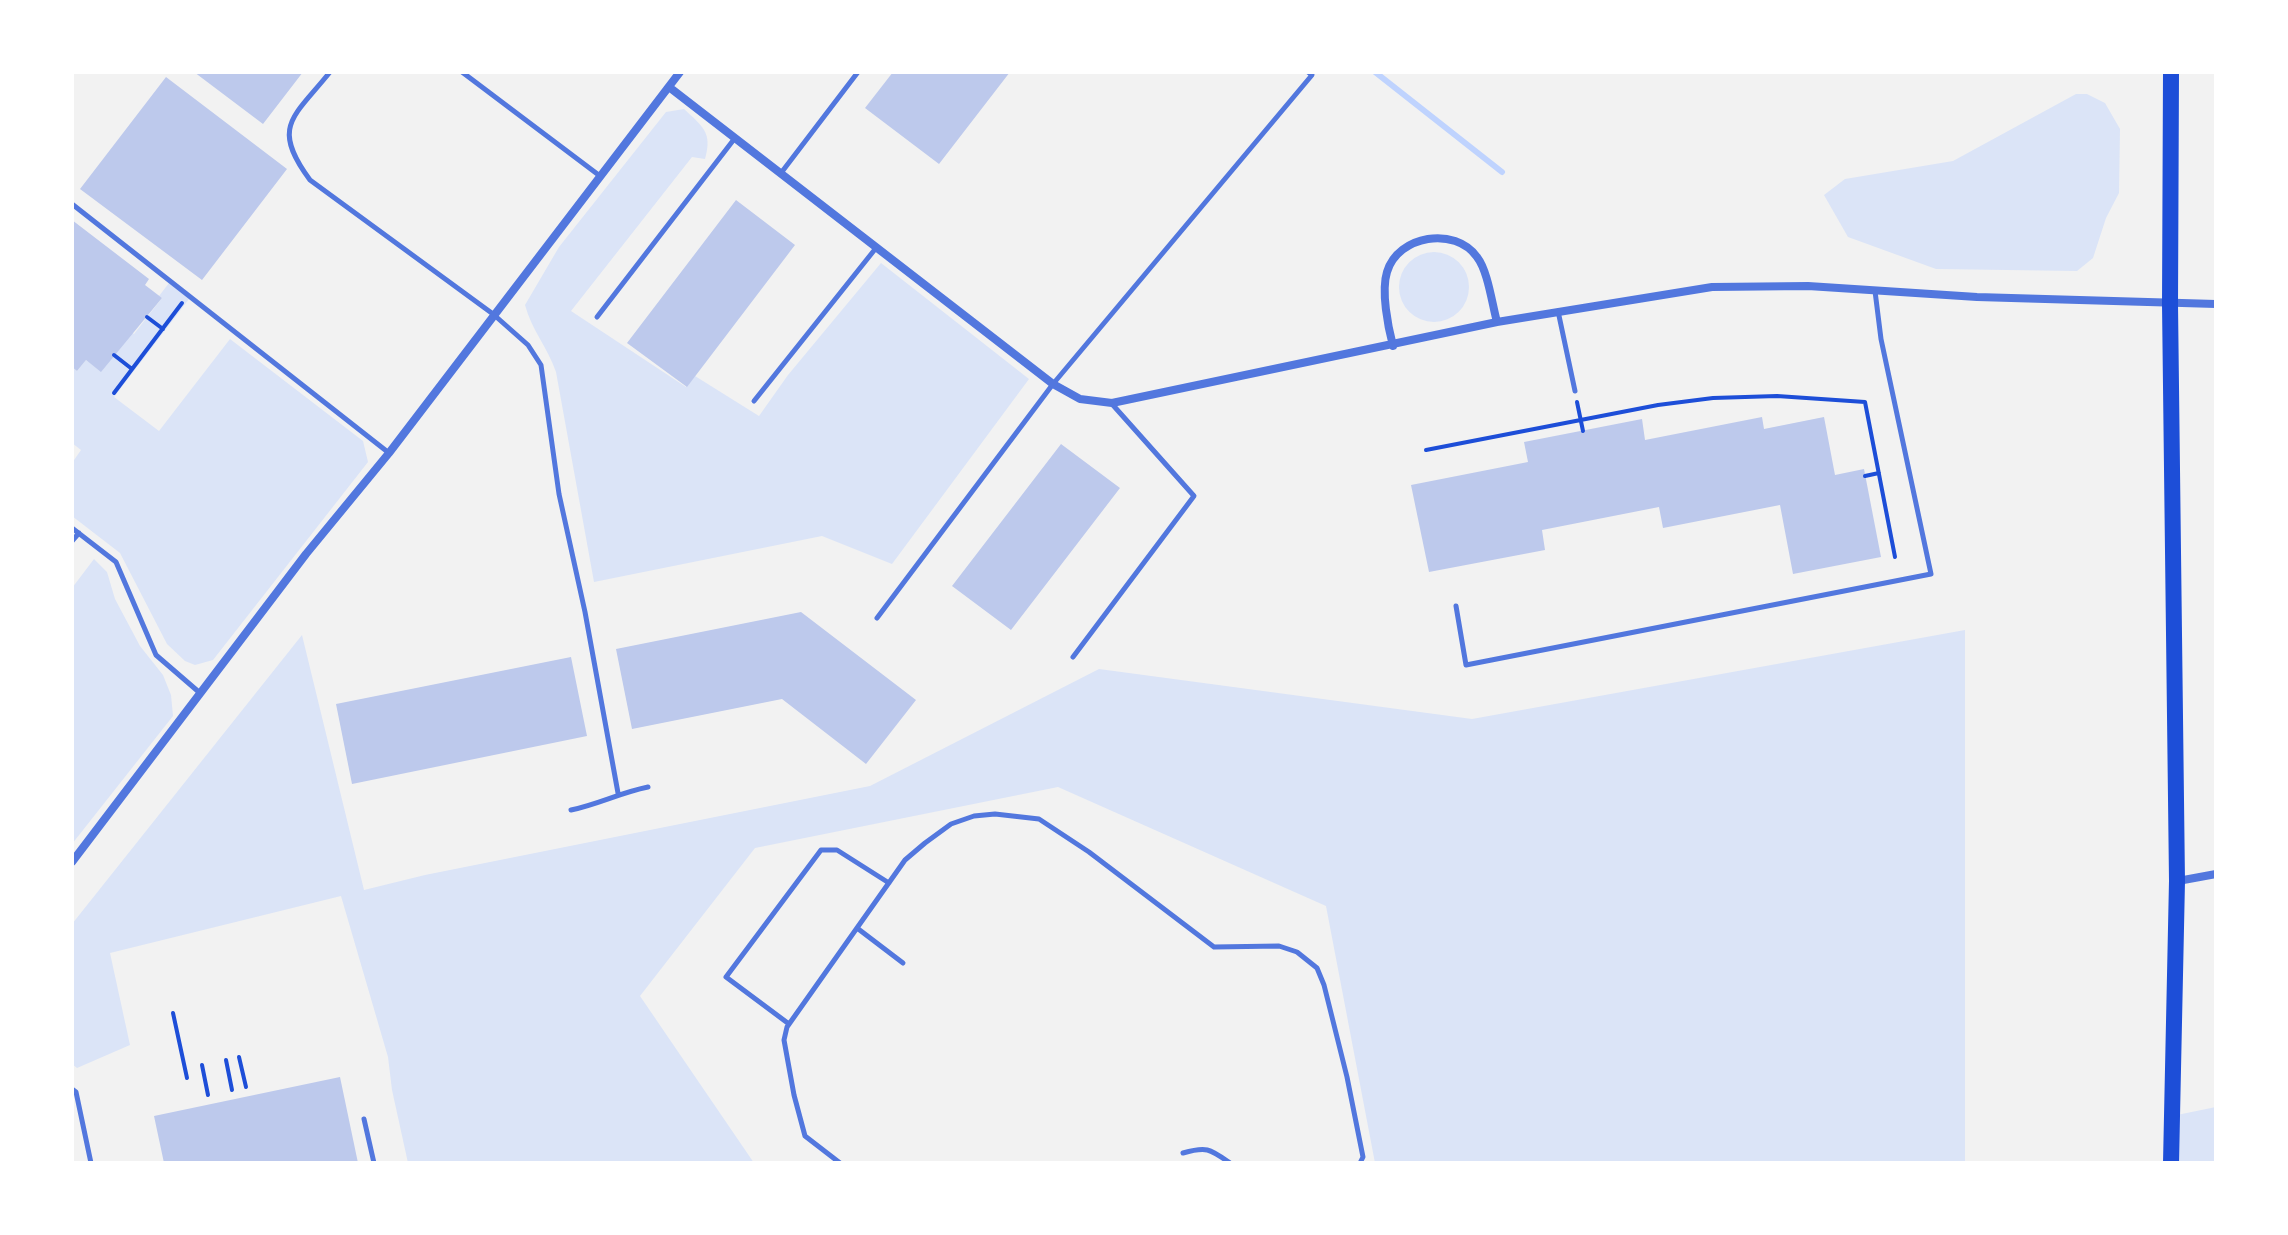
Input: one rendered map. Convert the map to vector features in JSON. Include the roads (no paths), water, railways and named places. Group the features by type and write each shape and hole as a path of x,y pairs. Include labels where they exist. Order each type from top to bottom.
{"main road":[{"path":"2171,72 2170,304 2177,881 2171,1163"}],"street":[{"path":"72,862 306,554 389,453 680,72"},
{"path":"669,87 1053,384 1080,399 1112,403 1497,322 1712,287 1808,286 2216,304"},
{"path":"1393,346 1388,324 1386,273 1399,251 1419,241 1441,238 1464,243 1479,258 1497,322"},
{"path":"2177,881 2216,874"}],"lane":[{"path":"330,72 289,124 288,145 299,166 310,180 493,314 528,345 541,365 559,494 585,612 618,793"},
{"path":"462,72 600,176"},
{"path":"780,173 858,72"},
{"path":"877,618 1053,384 1312,75 1308,72"},
{"path":"597,317 735,138"},
{"path":"72,204 389,453"},
{"path":"754,401 876,248"},
{"path":"1456,606 1466,665 1931,574 1881,339 1875,291"},
{"path":"1558,311 1575,391"},
{"path":"1073,657 1194,496 1112,403"},
{"path":"72,528 116,562 156,655 200,693"},
{"path":"72,541 79,533"},
{"path":"571,810 603,803 618,793 648,787"},
{"path":"840,1163 805,1136 784,1040 789,1024 905,860 951,824 974,816 995,814 1039,819 1089,852 1214,947 1279,946 1297,952 1317,968 1347,1077 1363,1157 1360,1163"},
{"path":"789,1024 726,977 821,850 837,850 889,883"},
{"path":"857,928 903,963"},
{"path":"72,1089 76,1092 91,1163"},
{"path":"364,1119 374,1163"},
{"path":"1183,1153 1202,1148 1213,1151 1230,1163"}],"waterway":[{"path":"1375,72 1502,172"}]}
